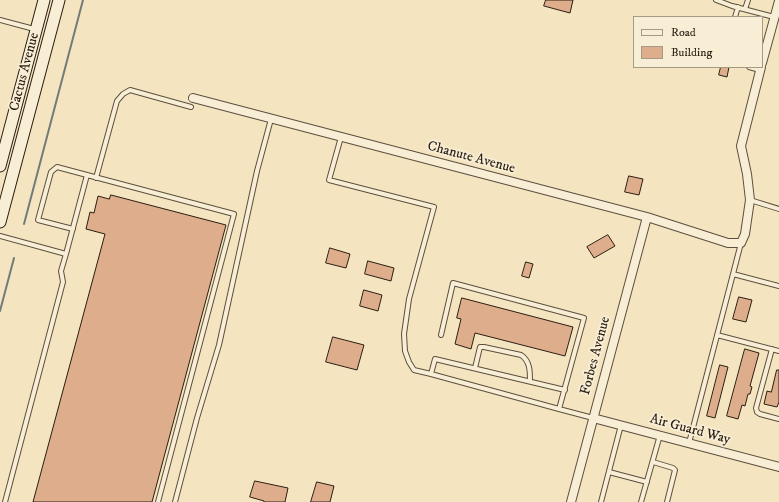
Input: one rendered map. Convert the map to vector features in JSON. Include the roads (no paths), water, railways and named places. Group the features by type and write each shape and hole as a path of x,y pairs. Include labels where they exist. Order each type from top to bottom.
{"main road":[{"name":"Cactus Avenue","path":"0,166 44,0"},
{"name":"Cactus Avenue","path":"0,222 59,0"}],"street":[{"path":"763,61 777,18 779,1"},
{"path":"741,242 745,234 750,200 747,174 741,146 761,68"},
{"name":"Chanute Avenue","path":"193,98 647,217 728,243 741,242"},
{"name":"Forbes Avenue","path":"573,502 593,418 647,217"},
{"name":"Air Guard Way","path":"593,418 779,467"}],"lane":[{"path":"716,0 738,8 777,18"},
{"path":"745,9 748,0"},
{"path":"736,16 738,8"},
{"path":"0,20 37,29"},
{"path":"96,178 117,101 126,91 130,90 191,107"},
{"path":"175,502 197,418 219,345 257,171 271,119"},
{"path":"341,137 329,180 434,207 409,298 404,334 405,351 414,370 593,418"},
{"path":"72,229 38,220 51,172 57,167 234,214 158,502"},
{"path":"5,502 63,282 62,271 87,175"},
{"path":"750,200 779,209"},
{"path":"0,236 66,254"},
{"path":"689,443 741,242"},
{"path":"733,274 779,286"},
{"path":"441,335 453,283 584,318 559,409"},
{"path":"717,335 779,351"},
{"path":"475,368 480,347 521,355 526,358 529,365 530,381"},
{"path":"772,349 756,408 757,412 760,414 779,419"},
{"path":"431,374 435,358 565,390"},
{"path":"601,502 622,425"},
{"path":"641,502 660,435"},
{"path":"653,462 675,470 667,502"},
{"path":"609,472 647,482"}],"waterway":[{"path":"24,224 83,0"},
{"path":"0,311 14,258"}]}
